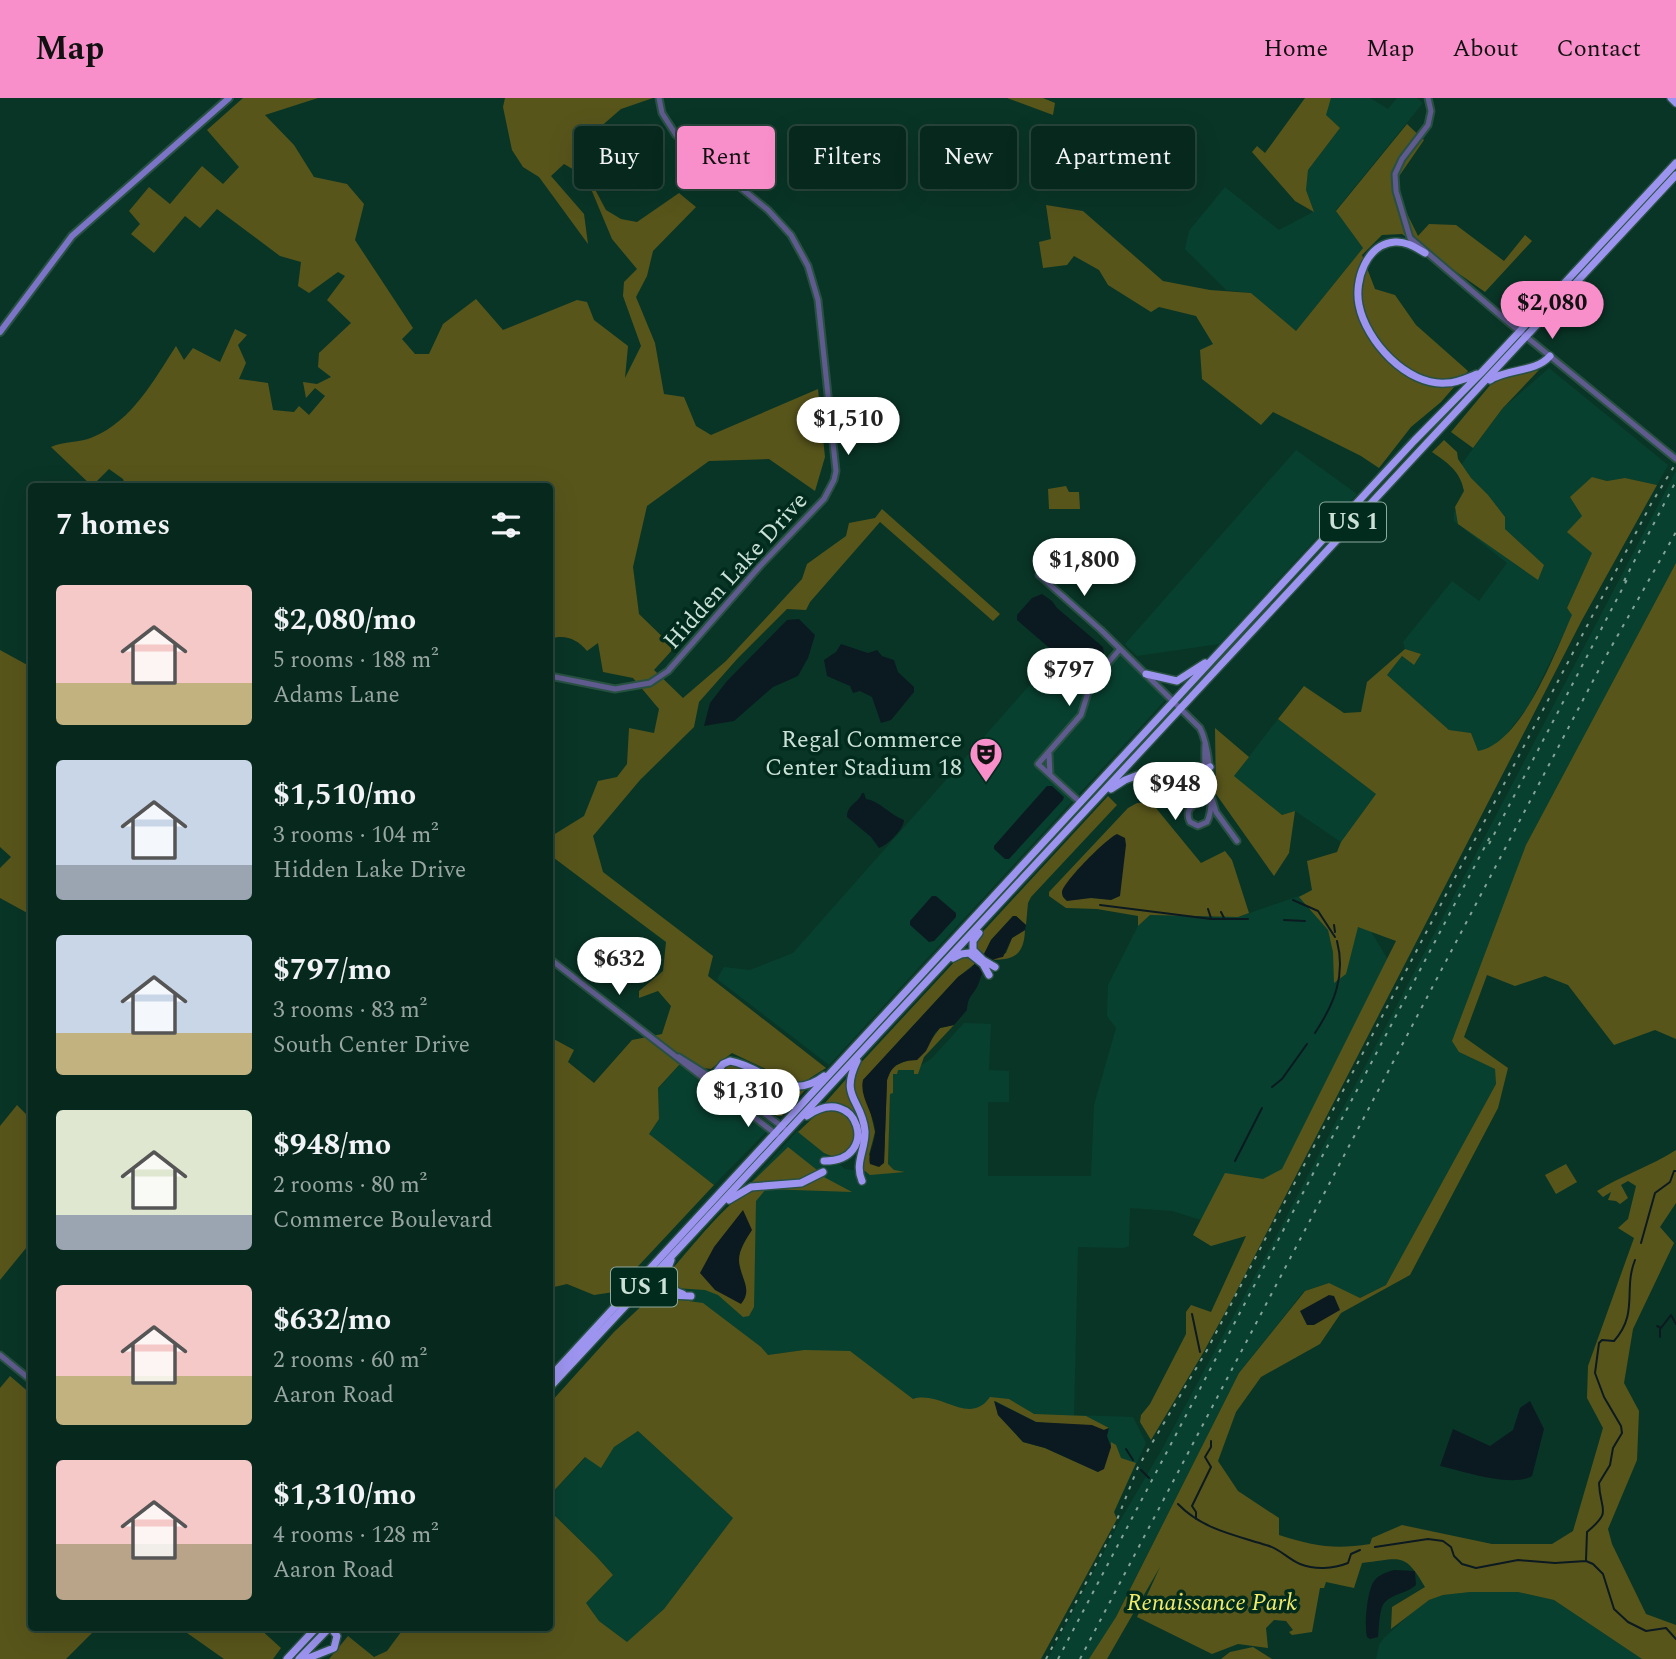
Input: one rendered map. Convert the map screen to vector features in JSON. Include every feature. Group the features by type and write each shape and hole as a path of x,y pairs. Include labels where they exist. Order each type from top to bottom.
{"highway":[{"path":"1671,98 1676,103"},
{"path":"1650,191 1676,157"},
{"name":"US 1","path":"553,1384 712,1214 841,1063 1081,803 1178,705 1478,388 1676,163"},
{"name":"US 1","path":"785,1129 795,1125 1005,899 1178,705 1220,653 1414,441 1523,334 1676,175"},
{"path":"1425,253 1407,244 1394,242 1383,245 1370,256 1362,269 1358,288 1359,306 1365,322 1386,354 1402,368 1420,378 1446,383 1481,373"},
{"path":"1478,388 1497,375 1540,365 1550,356"},
{"path":"1146,674 1177,681 1220,653"},
{"path":"1093,802 1136,775 1207,769"},
{"path":"974,955 973,941 1005,899"},
{"path":"946,962 962,953 974,955 989,968"},
{"path":"861,1054 851,1073 849,1087 864,1130 858,1166 862,1181"},
{"path":"711,1080 725,1063 732,1061 786,1085 801,1088 813,1084 841,1063"},
{"path":"795,1125 816,1110 828,1106 842,1109 852,1116 858,1133 854,1148 843,1158 824,1161"},
{"name":"US 1","path":"553,1374 779,1136"},
{"path":"712,1214 738,1193 751,1187 801,1183 823,1172"},
{"path":"619,1314 645,1294 691,1296 674,1291 667,1282 667,1272 674,1254"},
{"path":"287,1659 313,1631"},
{"path":"299,1659 327,1631"},
{"path":"306,1659 334,1648 337,1636 333,1631"}],"main road":[{"path":"0,332 72,236 229,98"}],"street":[{"name":"Hidden Lake Drive","path":"553,677 615,689 650,683 668,671 760,566 824,499 836,471 818,300 808,265 791,235 768,210 676,135 662,113 659,98"},
{"path":"1427,98 1431,107 1428,125 1399,163 1394,177 1406,232 1425,253 1469,286 1523,334 1674,457"},
{"path":"1039,576 1120,649 1198,725 1205,744 1216,812 1237,841"},
{"path":"1081,803 1038,764 1081,715 1091,683 1120,649"},
{"path":"1049,752 1050,775"},
{"path":"1207,769 1203,792 1187,815 1190,822 1196,825 1207,822 1210,787"},
{"path":"1194,804 1203,804 1210,811"},
{"path":"553,961 673,1054 785,1129"},
{"path":"711,1080 779,1136"},
{"path":"0,1354 28,1378"}],"shaded area":[{"path":"1331,98 1370,98 1388,109 1397,98 1417,98 1423,103 1336,210 1363,248 1296,331 1251,293 1226,290 1185,249 1189,231 1225,187 1279,230 1313,212 1306,190 1308,170 1340,128 1325,115"},
{"path":"1549,368 1668,465 1657,485 1625,478 1607,481 1592,477 1582,516 1592,553 1567,608 1573,615 1528,707 1505,736 1490,749 1478,752 1471,733 1449,730 1387,675 1402,656 1414,665 1421,654 1405,649 1403,642 1452,581 1479,601 1507,563 1454,521 1454,513 1473,486 1461,465 1502,409"},
{"path":"1296,450 1357,494 1219,644 1137,656 1125,644"},
{"path":"1676,471 1676,563 1526,845 1459,1052 1495,1069 1496,1084 1386,1285 1359,1298 1329,1283 1304,1291 1239,1373 1099,1650 1090,1659 1048,1659 1121,1519 1161,1451 1271,1246"},
{"path":"1042,594 1103,647 1104,655 1083,677 1017,620 1017,615 1032,598"},
{"path":"799,619 815,635 808,658 798,676 773,687 734,721 704,726 710,703 727,681 787,620"},
{"path":"841,644 868,653 877,650 882,656 894,660 898,672 914,687 914,692 891,720 881,723 872,697 860,691 853,693 850,686 827,676 824,660 836,652"},
{"path":"1120,649 1169,696 829,1065 717,979 724,967 750,970 793,953 1050,662 1083,690 1088,690"},
{"path":"1278,719 1376,794 1341,842 1295,811 1282,815 1234,776"},
{"path":"1047,786 1052,786 1064,797 1063,800 1009,859 1005,859 994,846"},
{"path":"862,793 866,799 876,802 904,820 895,836 879,848 871,837 847,817 849,809"},
{"path":"1117,834 1125,838 1126,845 1120,896 1111,900 1091,898 1067,901 1062,892 1070,879 1096,851"},
{"path":"1334,884 1360,913 1397,975 1263,1239 1172,1211 1130,1208 1129,1246 1078,1247 1074,1415 1133,1417 1146,1443 1114,1512 804,1350 768,1355 643,1301 798,1130 845,1169 867,1172 893,1169 888,1164 893,1074 897,1070 914,1070 918,1074 921,1065 931,1059 964,1023 991,1024 989,1070 1009,1071 1009,1102 988,1102 988,1176 1091,1176 1094,1105 1116,1028 1107,1016 1108,985 1138,926 1150,915 1238,917"},
{"path":"932,896 936,896 956,913 956,917 934,941 929,942 910,925 910,921"},
{"path":"1013,916 1026,925 1025,930 1012,938 1003,957 985,966 967,1010 954,1025 940,1028 935,1033 926,1051 917,1060 902,1063 892,1070 887,1080 884,1163 879,1167 870,1164 875,1130 863,1093 863,1080 958,977 984,954 991,940"},
{"path":"679,1065 766,1132 714,1185 649,1134 659,1119 658,1089"},
{"path":"743,1210 752,1230 739,1257 746,1286 746,1295 741,1304 715,1290 700,1273 714,1247"},
{"path":"1329,1295 1334,1296 1340,1310 1314,1325 1307,1325 1300,1311"},
{"path":"994,1401 1036,1422 1092,1425 1104,1430 1109,1428 1107,1436 1111,1447 1104,1469 1098,1472 1045,1448 1023,1442 998,1415"},
{"path":"1530,1401 1544,1429 1532,1476 1523,1479 1500,1479 1440,1466 1453,1429 1490,1446 1513,1430 1520,1408"},
{"path":"638,1431 733,1518 664,1609 627,1642 599,1621 586,1603 613,1575 553,1514 553,1492 586,1457 601,1467 614,1447"},
{"path":"1394,1570 1415,1571 1416,1585 1385,1603 1380,1614 1378,1637 1370,1639 1366,1632 1366,1617 1372,1586 1378,1577"},
{"path":"1518,1592 1554,1600 1642,1659 1376,1659 1379,1645 1384,1638 1418,1607 1443,1595"}],"green space":[{"path":"243,98 318,98 265,115 294,145 314,177 347,184 364,204 355,240 413,328 402,339 415,354 429,354 443,324 476,299 503,330 577,300 587,302 594,320 628,346 625,378 641,346 623,296 624,282 637,269 612,239 591,189 595,189 606,210 621,219 637,222 679,193 696,207 653,251 647,276 636,297 655,343 664,394 684,397 696,426 711,435 818,389 825,457 815,491 769,459 709,461 647,506 633,567 639,614 674,648 654,670 683,698 726,661 802,579 807,564 846,536 849,523 875,518 882,509 1000,614 993,621 880,522 806,610 787,609 738,658 699,702 694,727 640,780 593,836 603,872 713,956 708,976 826,1068 799,1085 732,1053 711,1069 679,1065 658,1088 659,1119 649,1134 714,1185 614,1292 594,1295 567,1284 553,1287 553,1039 574,1050 568,1062 594,1083 632,1040 662,1034 671,1006 658,991 639,998 639,991 663,971 666,942 553,857 553,835 584,816 598,781 617,777 627,764 629,728 654,733 659,709 633,678 603,672 598,643 587,651 570,639 553,638 553,483 125,483 109,469 95,483 89,483 51,447 93,437 119,421 141,398 176,346 184,360 193,348 220,362 235,329 247,335 238,345 246,363 239,379 268,383 273,410 294,412 299,406 309,415 325,396 315,388 306,398 303,382 317,384 331,377 318,367 319,353 351,323 327,300 345,276 338,272 309,293 298,286 301,262 280,256 217,209 200,228 185,216 154,253 131,234 140,224 129,211 149,187 170,204 202,166 223,184 239,167 207,130"},
{"path":"505,98 653,98 621,109 602,126 574,126 574,170 564,164 551,176 584,214 588,244 539,177 523,167 512,150 503,107"},
{"path":"1007,98 1043,98 1055,103 1053,115"},
{"path":"1305,98 1331,98 1326,115 1340,128 1308,170 1306,190 1314,212 1295,201 1252,152 1257,146 1265,153"},
{"path":"1407,124 1424,140 1393,185 1418,236 1429,224 1456,225 1504,261 1525,235 1532,241 1485,292 1402,234 1382,235 1362,255 1375,289 1395,295 1416,325 1468,371 1441,402 1411,427 1379,468 1361,456 1273,412 1261,425 1202,379 1200,350 1213,344 1196,316 1159,307 1151,312 1108,285 1099,270 1074,256 1067,265 1043,268 1039,242 1051,239 1046,205 1083,211 1163,281 1210,290 1251,293 1296,331 1363,248 1336,211"},
{"path":"1539,370 1502,409 1473,448 1451,432 1496,378"},
{"path":"1444,440 1457,452 1458,459 1471,478 1505,517 1505,529 1544,565 1538,580 1458,524 1455,507 1464,491 1460,478 1453,468 1432,452"},
{"path":"1592,477 1607,481 1625,478 1657,485 1582,620 1234,1296 1151,1440 1140,1422 1141,1415 1150,1404 1186,1334 1186,1312 1191,1305 1211,1312 1246,1236 1211,1246 1193,1235 1225,1173 1263,1179 1282,1169 1396,941 1358,927 1346,974 1334,983 1333,952 1328,930 1299,897 1312,890 1307,861 1337,852 1341,842 1376,794 1278,719 1304,686 1344,713 1361,712 1367,682 1405,649 1421,654 1414,665 1402,656 1387,675 1449,730 1471,733 1478,751 1494,744 1509,732 1523,714 1546,673 1572,615 1567,608 1592,553 1567,532 1582,516 1570,497"},
{"path":"1066,486 1069,492 1079,492 1080,509 1049,509 1048,489"},
{"name":"Renaissance Park","path":"1676,563 1676,1039 1655,1030 1614,1045 1568,985 1545,976 1515,986 1487,975 1464,1037 1508,1068 1498,1108 1410,1275 1341,1313 1320,1344 1261,1377 1236,1412 1218,1461 1238,1491 1279,1518 1279,1535 1314,1544 1346,1547 1370,1544 1372,1538 1402,1525 1492,1544 1552,1544 1573,1531 1603,1428 1587,1398 1588,1366 1634,1238 1618,1228 1628,1219 1636,1186 1628,1181 1621,1185 1628,1198 1620,1204 1608,1200 1611,1192 1603,1197 1597,1191 1676,1150 1676,1203 1660,1227 1674,1243 1633,1329 1624,1383 1639,1411 1637,1460 1608,1529 1612,1544 1646,1614 1676,1625 1676,1659 1642,1659 1554,1600 1518,1592 1443,1595 1429,1600 1391,1629 1392,1607 1425,1587 1412,1568 1394,1559 1362,1563 1354,1588 1326,1582 1324,1588 1320,1588 1312,1632 1292,1635 1289,1632 1293,1630 1286,1621 1274,1620 1266,1628 1268,1648 1238,1644 1212,1654 1137,1617 1160,1567 1107,1659 1089,1659 1116,1617 1239,1373 1305,1291 1329,1283 1360,1298 1386,1285 1496,1084 1495,1069 1459,1052 1452,1041 1526,845"},
{"path":"0,650 28,665 28,913 0,898 0,868 11,857 0,847"},
{"path":"1215,728 1249,757 1234,776 1282,815 1295,811 1289,853 1274,876 1216,794"},
{"path":"1108,796 1117,805 1031,897 1026,925 1013,916 991,940 984,954 975,947 978,937"},
{"path":"1151,802 1201,863 1225,851 1232,860 1249,913 1238,917 1150,915 1138,926 1138,916 1097,909 1066,908 1049,896 1049,892 1128,808 1137,803"},
{"path":"1025,930 1023,945 1016,954 1006,959 992,960 1006,953 1012,938"},
{"path":"971,956 977,962 958,977 863,1080 875,1132 869,1155 884,1163 887,1080 892,1067 906,1061 931,1040 940,1028 954,1025 924,1057 918,1074 914,1074 914,1070 898,1070 897,1074 893,1074 888,1164 894,1170 905,1172 870,1175 863,1172 861,1164 868,1136 854,1095 852,1080 857,1067 957,959"},
{"path":"734,1064 789,1089 805,1090 782,1116 777,1116 718,1076 727,1066"},
{"path":"847,1078 847,1091 859,1119 840,1104 825,1103"},
{"path":"17,1105 28,1116 28,1246 0,1280 0,1126"},
{"path":"831,1109 848,1118 855,1131 851,1146 836,1158 824,1153 798,1132 819,1112"},
{"path":"788,1147 817,1170 801,1180 751,1183"},
{"path":"1566,1164 1577,1182 1556,1194 1545,1175"},
{"path":"822,1176 852,1192 766,1189 756,1201 754,1307 749,1316 743,1317 718,1295 705,1290 675,1288 670,1282 669,1273 719,1216 740,1197 757,1189 806,1184"},
{"path":"652,1296 703,1303 768,1355 804,1350 850,1351 913,1399 934,1399 973,1409 990,1397 1009,1399 1034,1414 1086,1416 1109,1428 1104,1430 1036,1422 995,1401 998,1415 1023,1442 1045,1448 1098,1472 1111,1442 1116,1445 1121,1458 1136,1463 1114,1512 1117,1519 1041,1659 329,1659 348,1636 374,1657 387,1651 402,1631 553,1631 553,1514 613,1575 586,1603 599,1621 627,1642 664,1609 733,1518 638,1431 614,1447 601,1468 585,1457 553,1492 553,1400 614,1332"},
{"path":"10,1376 28,1391 28,1631 94,1631 66,1659 0,1659 0,1388"},
{"path":"184,1631 262,1631 281,1648 273,1659 224,1659"},
{"path":"1253,1647 1272,1659 1221,1659 1230,1652"}],"waterway":[{"path":"1293,900 1318,911 1335,937"},
{"path":"1100,905 1211,919 1248,919"},
{"path":"1208,909 1211,918"},
{"path":"1221,912 1224,918"},
{"path":"1284,920 1305,921"},
{"path":"1334,925 1335,932"},
{"path":"1315,1033 1333,1000 1339,978 1337,941"},
{"path":"1272,1087 1282,1079 1307,1044"},
{"path":"1235,1161 1262,1108"},
{"path":"1641,1243 1655,1193 1670,1182 1676,1171"},
{"path":"1586,1560 1587,1532 1600,1519 1603,1510 1599,1483 1610,1465 1613,1448 1622,1433 1595,1373 1599,1343 1602,1340 1614,1341 1622,1331 1628,1311 1635,1260"},
{"path":"1192,1314 1200,1352"},
{"path":"1657,1326 1661,1328 1671,1315 1676,1324"},
{"path":"1660,1329 1660,1337"},
{"path":"1196,1519 1192,1506 1211,1467 1205,1457 1211,1447 1211,1441"},
{"path":"1126,1449 1133,1460"},
{"path":"1141,1470 1149,1478"},
{"path":"1178,1504 1197,1520 1230,1534 1271,1546 1306,1566 1330,1568 1342,1565 1348,1563 1351,1554 1360,1550"},
{"path":"1375,1547 1428,1539 1443,1541 1451,1547 1454,1556 1462,1564 1476,1568 1518,1560 1555,1563 1586,1561 1603,1574 1614,1609 1628,1622 1646,1631 1666,1628 1676,1639"}],"railway":[{"path":"1046,1659 1111,1535 1138,1467 1207,1350 1651,504 1676,463"},
{"path":"1624,581 1676,481"},
{"path":"1080,1659 1605,658 1676,532"},
{"path":"1489,844 1630,574"},
{"path":"1058,1659 1491,835"}],"place":[{"name":"Regal Commerce Center Stadium 18","path":"986,784"}]}
